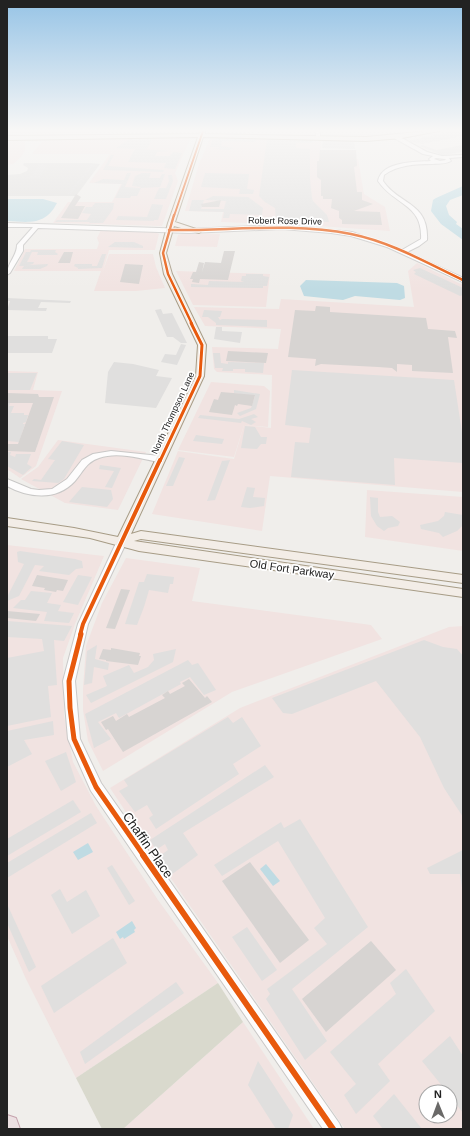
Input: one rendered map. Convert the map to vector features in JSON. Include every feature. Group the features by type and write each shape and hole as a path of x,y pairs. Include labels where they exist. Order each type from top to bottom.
{"main road":[{"name":"North Thompson Lane","path":"122,541 200,376 202,345 168,274 164,263 163,253 170,227 185,184"},
{"path":"170,227 199,230"},
{"name":"Old Fort Parkway","path":"7,522 122,541 139,546 189,554 463,593"},
{"name":"Old Fort Parkway","path":"122,541 141,535 463,579"}],"street":[{"path":"382,184 386,190 418,212 421,218 424,240 402,252"},
{"path":"7,225 170,227"},
{"path":"7,273 20,251 20,245 37,226"},
{"name":"Robert Rose Drive","path":"199,230 262,227 327,230 369,239 402,252 463,280"},
{"path":"7,482 29,493 40,493 58,489 70,480 80,466 88,460 101,454 116,454 160,459"},
{"name":"Chaffin Place","path":"122,541 83,624 69,681 74,739 96,787 333,1129"}],"shaded area":[{"path":"7,184 85,184 76,196 7,196"},
{"path":"75,184 79,184 71,194 7,195 7,194 67,194"},
{"path":"121,184 177,184 162,226 53,223 68,202 112,202"},
{"path":"122,184 126,184 125,187 140,188 141,187 132,186 133,184 161,184 160,187 141,188 137,196 131,196 130,198 115,198"},
{"path":"168,184 172,184 166,199 154,199 159,188 166,188"},
{"path":"193,184 362,184 364,194 385,207 390,231 304,225 221,222 223,212 185,211"},
{"path":"202,184 248,184 247,189 254,190 253,194 239,194 240,189 201,187"},
{"path":"261,184 311,184 313,201 327,215 329,222 276,220 275,208 259,196"},
{"path":"213,196 248,197 263,208 262,215 230,214 229,218 223,218 224,212 189,211 192,200 204,200 201,209 224,209 226,201 205,200"},
{"path":"95,203 114,203 113,209 103,223 55,222 57,220 87,220 91,214 82,213 86,207 92,207"},
{"path":"152,204 163,205 158,220 116,220 118,216 147,217"},
{"path":"101,230 155,232 159,234 155,250 109,250 103,271 109,254 153,254 156,267 165,288 136,291 94,291 101,271 14,271 25,249 97,249 99,243 97,238"},
{"path":"185,233 220,234 217,247 175,246 178,235"},
{"path":"115,242 134,242 143,246 143,248 108,247"},
{"path":"31,250 56,250 55,252 58,254 37,255 38,252 32,252 27,262 34,262 33,264 29,265 48,264 47,266 40,269 22,269 24,266 19,266 26,252 30,252"},
{"path":"102,254 106,254 102,268 78,269 74,266 75,264 92,264 92,266 97,266"},
{"path":"417,263 463,285 463,492 270,476 262,531 152,514 178,451 234,459 244,425 271,428 272,375 217,372 214,369 212,347 278,349 281,329 205,326 194,307 279,309 281,299 414,307 408,271"},
{"path":"420,268 463,288 463,295 460,296 414,274 416,272 413,270"},
{"path":"176,271 270,274 266,307 193,305"},
{"path":"246,274 263,274 263,276 269,277 267,286 263,286 263,288 191,287 191,284 208,285 209,281 244,282 241,281 242,276 246,276"},
{"path":"7,298 71,301 70,303 41,302 38,308 47,308 46,311 7,310 10,301 7,301"},
{"path":"161,309 163,314 172,313 187,343 181,343 173,337 167,337 155,310"},
{"path":"204,310 222,311 220,317 218,317 220,320 267,320 267,327 216,325 216,323 208,317 202,317"},
{"path":"216,327 222,327 222,331 242,332 240,343 214,339"},
{"path":"7,336 48,336 48,339 57,339 52,353 7,353"},
{"path":"181,344 186,345 177,365 161,362 165,354 176,355"},
{"path":"213,353 220,353 221,363 264,363 263,373 245,372 245,369 222,371 223,368 215,368"},
{"path":"114,362 133,364 159,370 156,376 172,378 156,408 105,403 108,372"},
{"path":"292,370 454,380 463,439 463,463 394,458 395,485 291,477 295,442 309,443 311,428 285,425"},
{"path":"7,371 38,372 33,390 62,391 36,466 20,478 7,469"},
{"path":"7,373 37,373 30,390 7,390"},
{"path":"211,382 264,386 270,391 268,427 244,425 234,457 178,450"},
{"path":"234,390 260,394 256,409 240,416 237,413 251,408 255,396 234,393"},
{"path":"7,403 10,403 9,406 14,406 11,413 24,413 24,415 28,415 26,422 23,423 25,424 19,442 7,441"},
{"path":"254,414 258,417 251,419 256,422 251,425 242,421 241,423 198,418 200,415 239,419"},
{"path":"245,426 255,427 261,437 267,437 266,444 261,444 257,449 241,448"},
{"path":"196,435 224,439 222,444 193,441"},
{"path":"58,440 146,452 118,510 65,503 21,479 38,467"},
{"path":"62,441 84,445 64,479 58,483 32,481 34,479 41,480 55,460 48,459"},
{"path":"7,452 11,452 10,455 15,457 16,454 31,454 27,464 32,467 23,475 7,466"},
{"path":"179,457 185,458 173,486 166,486"},
{"path":"230,460 215,500 207,501 222,461"},
{"path":"100,465 121,468 112,488 105,487 114,471 99,469"},
{"path":"82,487 111,490 113,499 107,507 69,502"},
{"path":"247,487 255,488 253,497 265,498 264,506 250,508 241,507"},
{"path":"367,490 463,497 463,551 365,537"},
{"path":"370,497 378,498 378,512 380,517 392,516 400,522 398,526 388,528 384,531 377,526 371,516"},
{"path":"445,512 463,515 463,525 457,531 443,537 439,533 421,529 420,525 438,521 444,516"},
{"path":"7,545 104,556 75,624 63,658 64,716 73,762 96,806 158,900 218,983 76,1078 26,979 7,936"},
{"path":"20,551 75,559 82,561 83,568 76,569 69,575 39,571 44,566 35,565 19,596 7,601 7,597 24,564 18,562 17,552"},
{"path":"126,558 200,568 192,601 371,625 382,639 232,692 103,771 88,741 83,710 86,646 102,603"},
{"path":"147,574 174,577 173,584 170,584 168,593 149,590 137,625 125,624 139,582 144,582"},
{"path":"78,575 92,577 78,605 63,602"},
{"path":"31,591 52,593 47,603 61,605 58,611 74,613 69,623 44,621 47,612 13,608 21,600 25,600"},
{"path":"7,621 72,626 64,641 54,640 57,685 48,686 51,717 7,726 7,658 44,651 42,639 7,637"},
{"path":"463,626 463,1129 345,1129 145,841 110,788 240,708 449,627"},
{"path":"424,640 443,647 457,649 463,656 463,817 444,788 420,737 376,681 292,714 283,713 272,698"},
{"path":"97,645 95,659 109,663 108,670 94,667 92,683 84,685 87,651"},
{"path":"176,649 173,662 91,703 86,695 107,686 103,676 129,665 134,673 148,667 154,660 153,654"},
{"path":"188,660 192,665 198,663 216,690 204,695 190,677 180,682 181,684 119,718 116,713 98,722 111,739 94,748 85,714"},
{"path":"228,717 233,723 242,717 261,746 233,764 239,774 156,829 149,818 153,815 147,805 135,812 119,791 128,786 124,780"},
{"path":"53,721 54,735 24,740 32,754 7,767 7,731"},
{"path":"66,752 76,782 61,791 45,761"},
{"path":"265,765 274,777 183,833 198,855 171,875 158,857 168,850 165,844 156,850 150,840"},
{"path":"73,800 81,812 7,856 7,839"},
{"path":"91,813 97,823 7,878 7,863"},
{"path":"300,819 368,927 292,989 327,1041 305,1060 266,999 270,994 267,989 327,944 314,928 325,918 278,841 222,876 214,865 281,822 284,828"},
{"path":"463,850 463,894 460,874 430,874 427,868"},
{"path":"112,865 135,901 129,905 107,868"},
{"path":"60,889 67,902 86,890 100,916 72,934 51,895"},
{"path":"7,904 36,967 29,972 7,923"},
{"path":"247,927 277,970 262,981 232,937"},
{"path":"113,938 127,963 54,1013 41,986"},
{"path":"406,969 435,1011 378,1064 390,1081 356,1114 344,1095 356,1084 330,1052 396,994 390,983"},
{"path":"176,982 184,993 85,1064 80,1052"},
{"path":"218,983 243,1022 123,1129 102,1129 76,1078"},
{"path":"243,1022 314,1129 123,1129"},
{"path":"450,1036 463,1056 463,1113 458,1106 458,1084 441,1084 422,1061"},
{"path":"258,1061 293,1115 288,1129 276,1129 248,1085"},
{"path":"394,1094 422,1129 383,1129 373,1116"}],"water":[{"path":"463,186 463,195 450,200 446,206 449,215 457,222 456,224 463,229 463,240 441,224 431,211 433,200"},
{"path":"7,199 43,199 57,203 47,216 42,219 29,222 7,221"},
{"path":"306,280 397,283 404,286 405,298 400,300 355,296 343,300 304,296 300,286"},
{"path":"88,843 93,852 78,860 73,852"},
{"path":"266,864 280,881 273,886 260,869"},
{"path":"132,921 136,928 134,930 135,932 124,939 123,937 120,939 116,932"}],"building":[{"path":"321,184 356,184 357,192 362,192 362,200 373,204 354,211 380,212 382,225 342,224 342,220 339,218 339,211 331,208 332,199 323,199 323,196 321,196"},
{"path":"76,194 81,197 75,206 85,206 78,219 61,218"},
{"path":"221,200 219,207 202,207 201,204"},
{"path":"224,251 235,251 228,280 200,279 199,283 192,282 193,279 190,279 193,272 196,272 199,262 204,263 202,272 205,262 221,263"},
{"path":"64,252 73,252 70,263 58,263"},
{"path":"125,264 143,265 139,284 120,282"},
{"path":"316,306 330,307 330,312 426,318 428,329 455,331 457,338 448,337 453,373 412,371 412,365 397,364 397,372 392,368 321,364 315,366 316,359 288,357 295,310 315,311"},
{"path":"228,351 268,353 266,363 226,361"},
{"path":"221,392 255,395 252,406 235,405 232,415 209,412 214,399 218,400"},
{"path":"7,393 38,394 39,397 54,397 35,452 7,451 7,444 18,444 33,403 7,403"},
{"path":"37,575 68,580 63,591 57,590 56,592 44,590 45,588 32,586"},
{"path":"121,589 130,590 115,629 106,628"},
{"path":"7,611 40,614 36,621 7,618"},
{"path":"111,648 140,653 139,656 141,656 138,665 99,659 103,649 111,650"},
{"path":"189,679 205,698 207,696 212,702 123,752 108,729 106,730 101,722 113,716 116,721 127,714 129,717 165,698 162,695 168,691 170,694 185,686 182,683"},
{"path":"250,862 309,940 280,963 222,881"},
{"path":"371,941 396,970 326,1032 302,999"}],"cycle path":[{"path":"185,184 169,230 163,253 168,274 202,345 200,376 83,624 69,681 70,708 74,739 96,787 333,1129"},
{"path":"169,230 260,228 328,230 351,234 380,242 463,280"}]}
